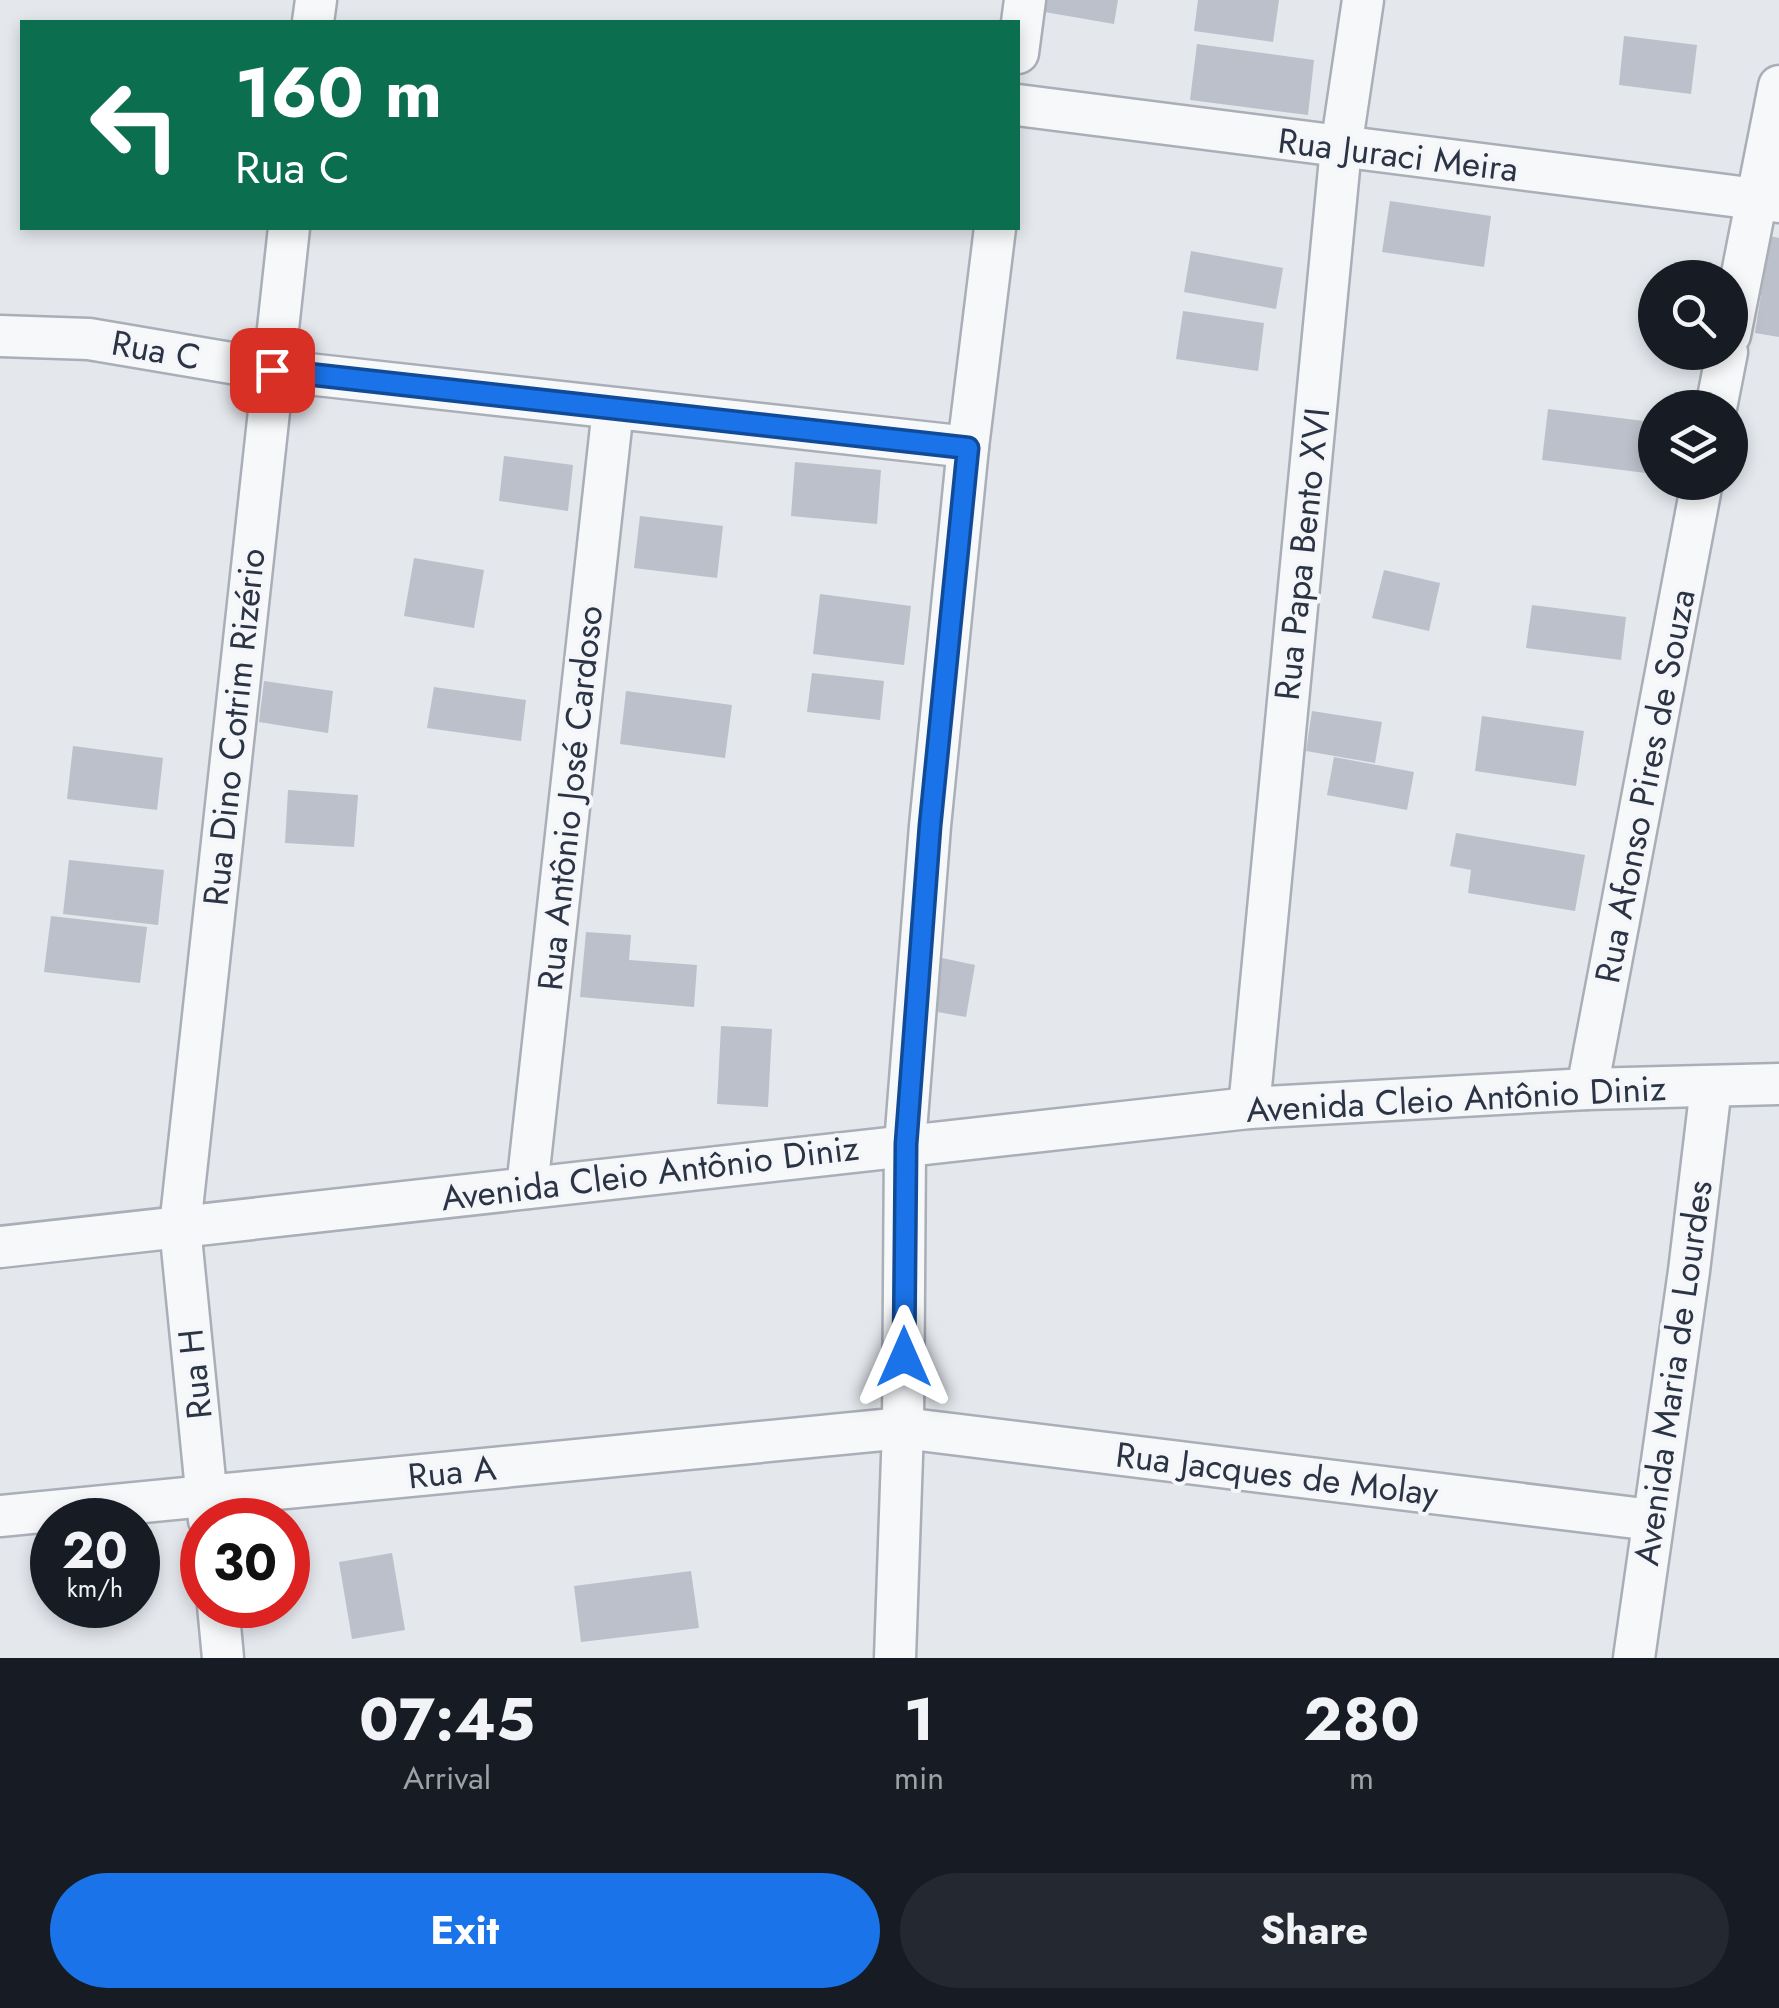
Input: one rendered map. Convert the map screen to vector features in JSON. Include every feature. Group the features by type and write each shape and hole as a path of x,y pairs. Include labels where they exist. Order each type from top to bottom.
{"street":[{"path":"1020,38 1025,0"},
{"name":"Rua Papa Bento XVI","path":"1249,1108 1342,148 1363,0"},
{"path":"1748,269 1767,200 1779,86"},
{"name":"Rua Juraci Meira","path":"1020,105 1767,200"},
{"name":"Rua Dino Cotrim Rizério","path":"180,1227 289,230"},
{"path":"894,1658 903,1428 906,1144 930,826 968,448 995,230"},
{"name":"Rua C","path":"0,336 88,339 272,370 968,448"},
{"name":"Rua Antônio José Cardoso","path":"527,1188 613,409"},
{"name":"Rua Afonso Pires de Souza","path":"1587,1089 1699,500"},
{"name":"Avenida Cleio Antônio Diniz","path":"0,1247 1249,1108 1587,1089 1779,1084"},
{"name":"Avenida Maria de Lourdes","path":"1634,1658 1711,1087"},
{"name":"Rua H","path":"180,1227 207,1498"},
{"name":"Rua Jacques de Molay","path":"903,1428 1652,1520"},
{"name":"Rua A","path":"295,1498 903,1428"},
{"name":"Rua A","path":"0,1516 180,1509"},
{"path":"220,1628 223,1658"}],"building":[{"path":"1034,0 1118,0 1114,24 1033,10"},
{"path":"1198,0 1279,0 1273,42 1194,31"},
{"path":"1624,36 1697,45 1691,94 1619,85"},
{"path":"1197,44 1314,60 1308,115 1190,100"},
{"path":"1390,201 1491,216 1484,267 1382,252"},
{"path":"1770,236 1779,238 1779,337 1755,333"},
{"path":"1191,251 1283,268 1276,309 1184,292"},
{"path":"1183,311 1264,323 1258,371 1176,359"},
{"path":"1548,409 1638,420 1638,472 1542,460"},
{"path":"504,456 573,465 568,511 499,501"},
{"path":"795,462 881,470 877,524 791,516"},
{"path":"640,516 723,526 717,578 634,568"},
{"path":"414,558 484,570 474,628 404,616"},
{"path":"1384,570 1440,583 1429,631 1372,618"},
{"path":"820,594 911,606 904,665 813,654"},
{"path":"1532,605 1626,617 1621,660 1526,648"},
{"path":"812,673 884,681 880,720 807,712"},
{"path":"264,681 333,691 328,733 259,722"},
{"path":"434,687 526,700 521,741 427,728"},
{"path":"626,691 732,705 725,758 620,744"},
{"path":"1312,711 1382,722 1375,763 1306,751"},
{"path":"1482,716 1584,731 1576,786 1475,771"},
{"path":"73,746 163,758 157,810 67,799"},
{"path":"1334,757 1414,772 1407,810 1327,795"},
{"path":"288,790 358,795 354,847 285,843"},
{"path":"1456,833 1585,855 1575,911 1468,893 1471,870 1450,866"},
{"path":"69,860 164,870 158,925 63,914"},
{"path":"51,916 147,927 140,983 44,972"},
{"path":"586,932 631,935 629,960 697,965 694,1007 580,997"},
{"path":"942,958 975,965 966,1017 932,1011"},
{"path":"721,1026 772,1029 768,1107 717,1104"},
{"path":"392,1553 405,1630 352,1639 339,1562"},
{"path":"691,1571 699,1628 581,1642 574,1586"}],"route":[{"path":"272,370 968,448 930,826 906,1144 904,1357"}]}
